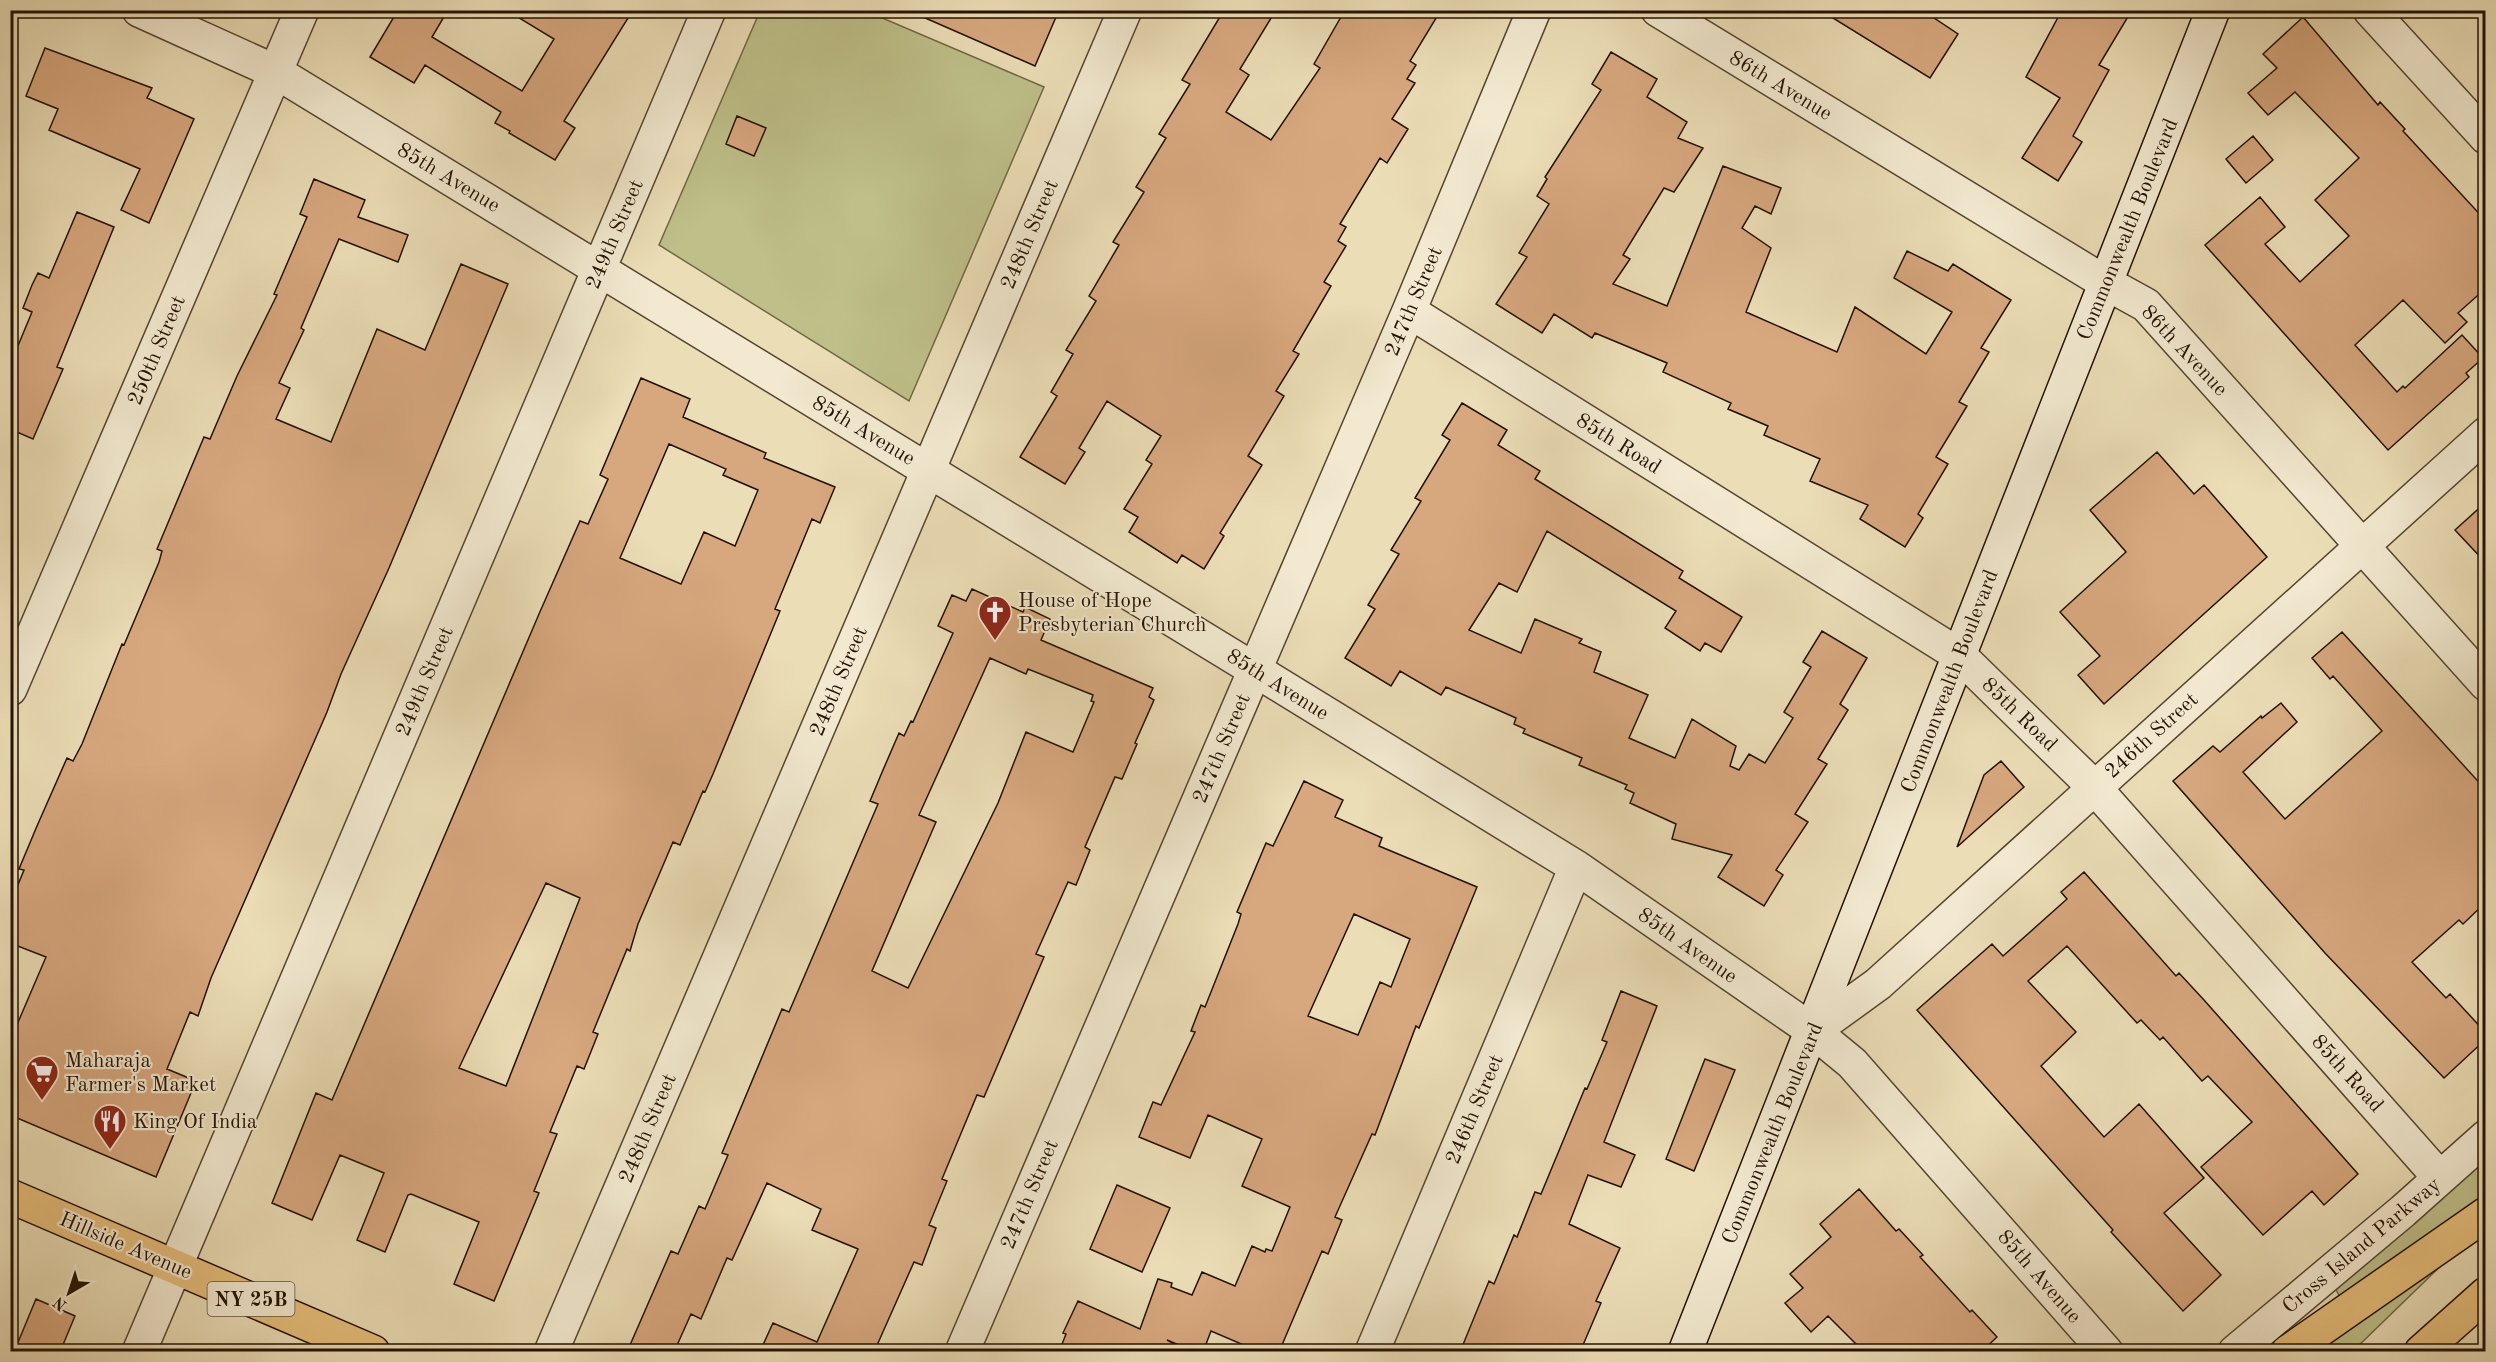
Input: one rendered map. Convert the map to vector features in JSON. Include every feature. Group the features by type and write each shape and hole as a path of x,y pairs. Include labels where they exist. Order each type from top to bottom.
{"main road":[{"name":"Hillside Avenue","path":"10,1196 374,1352"},
{"path":"2288,1352 2486,1214"},
{"path":"2421,1352 2486,1294"}],"street":[{"name":"85th Avenue","path":"138,10 276,72 929,469 1576,867 1813,1031 1852,1063 2106,1352"},
{"name":"250th Street","path":"10,689 302,10"},
{"name":"249th Street","path":"139,1352 710,10"},
{"name":"248th Street","path":"551,1352 1125,10"},
{"name":"247th Street","path":"962,1352 1409,311 1534,10"},
{"name":"86th Avenue","path":"1658,10 2106,283 2146,305 2486,684"},
{"name":"Commonwealth Boulevard","path":"1685,1352 2213,10"},
{"path":"2370,10 2486,137"},
{"name":"85th Road","path":"1409,311 1959,655 2094,787 2440,1178"},
{"name":"246th Street","path":"1813,1031 1878,984 2486,434"},
{"name":"246th Street","path":"1372,1352 1576,867"},
{"name":"Cross Island Parkway","path":"2235,1352 2486,1137"}],"green space":[{"path":"760,11 866,11 1044,87 909,401 659,245"},
{"path":"2485,1155 2485,1195 2340,1297 2335,1288"},
{"path":"2485,1223 2353,1351 2305,1352"}],"building":[{"path":"398,10 448,10 432,37 522,91 554,39 506,10 633,10 564,121 575,128 555,160 495,123 501,112 425,65 414,83 370,57"},
{"path":"907,10 1059,10 1035,66"},
{"path":"1224,10 1276,10 1240,69 1249,75 1226,112 1271,140 1320,68 1314,64 1345,10 1441,10 1410,61 1416,65 1407,79 1415,83 1392,119 1408,129 1387,163 1380,158 1340,224 1346,227 1338,241 1346,246 1324,282 1331,286 1293,351 1299,354 1276,391 1284,396 1248,456 1262,465 1220,533 1224,536 1204,569 1182,555 1177,563 1129,532 1138,517 1124,509 1152,464 1146,460 1161,436 1107,401 1079,448 1085,452 1065,484 1020,457 1057,396 1051,392 1073,354 1066,350 1096,301 1089,296 1119,245 1113,242 1144,192 1136,187 1166,138 1159,134 1190,84 1182,80"},
{"path":"1820,10 1922,10 1958,34 1930,78"},
{"path":"2062,10 2132,10 2099,65 2109,70 2073,136 2082,142 2058,181 2022,158 2060,98 2026,77"},
{"path":"2303,17 2378,105 2380,102 2405,129 2403,131 2486,221 2486,288 2458,313 2467,322 2445,343 2403,300 2355,345 2397,392 2403,386 2405,388 2462,335 2483,358 2466,373 2469,377 2388,450 2205,245 2260,197 2285,227 2265,244 2300,282 2349,236 2315,200 2359,158 2295,92 2268,115 2248,93 2277,68 2263,54"},
{"path":"45,48 152,88 147,98 194,119 149,223 121,210 140,169 49,130 58,109 26,96"},
{"path":"1611,52 1657,79 1647,97 1687,122 1678,138 1703,148 1674,192 1664,188 1623,255 1630,259 1613,284 1667,306 1723,166 1781,188 1771,214 1755,206 1742,228 1771,248 1746,312 1837,352 1855,307 1926,354 1952,312 1894,278 1907,251 1948,271 1953,264 2011,300 1981,348 1989,352 1959,402 1967,406 1936,457 1948,464 1918,514 1923,518 1905,547 1860,519 1868,505 1810,481 1820,459 1764,435 1768,426 1728,409 1731,403 1663,372 1667,363 1595,333 1592,338 1554,314 1542,333 1496,304 1527,257 1519,253 1549,204 1537,196 1547,179 1545,177 1601,90 1592,84"},
{"path":"737,116 766,128 754,156 726,144"},
{"path":"2253,136 2273,160 2246,183 2226,159"},
{"path":"314,179 365,200 358,217 408,235 398,262 339,239 301,328 304,330 279,383 290,388 276,419 331,442 377,329 425,350 461,264 508,284 389,568 341,674 327,712 211,978 198,1016 190,1012 167,1069 196,1081 156,1177 10,1115 10,1041 46,957 10,943 10,904 24,870 19,869 37,826 67,758 73,761 82,744 122,644 124,645 159,562 162,551 157,549 204,437 210,439 237,376 277,295 274,294 307,217 300,214"},
{"path":"77,212 114,227 57,367 63,369 33,439 10,429 10,365 32,312 23,308 32,285 38,273 49,278"},
{"path":"641,378 690,399 683,417 766,453 764,458 835,487 820,523 812,519 775,609 780,611 713,774 705,792 703,791 680,845 673,842 638,924 630,951 627,949 593,1032 598,1034 584,1069 577,1066 550,1132 557,1134 534,1191 539,1193 494,1301 454,1284 479,1222 411,1194 408,1195 385,1252 357,1240 384,1173 340,1155 312,1220 272,1203 316,1093 332,1100 580,521 588,524 608,479 600,475","holes":["669,444 726,469 723,475 758,490 735,546 704,532 681,584 620,558","546,883 580,898 506,1086 459,1068"]},
{"path":"1462,403 1507,430 1498,445 1540,471 1535,479 1683,571 1679,578 1742,617 1721,652 1705,643 1700,651 1665,628 1676,611 1547,531 1517,592 1499,583 1469,630 1521,653 1535,619 1582,639 1579,643 1601,652 1594,672 1648,695 1629,738 1675,758 1692,719 1736,746 1730,766 1739,770 1749,754 1765,763 1793,718 1784,712 1811,667 1803,662 1822,631 1867,658 1840,704 1848,710 1818,759 1827,764 1795,814 1808,822 1776,870 1783,875 1764,906 1718,877 1732,855 1672,839 1676,824 1630,803 1634,793 1625,789 1627,785 1579,765 1582,758 1523,733 1525,729 1514,724 1516,718 1446,687 1441,695 1400,671 1391,686 1345,658 1375,609 1368,605 1399,554 1391,550 1421,501 1415,498 1450,440 1442,435"},
{"path":"2157,452 2194,494 2204,485 2267,557 2104,704 2078,675 2100,656 2060,612 2126,552 2090,510"},
{"path":"2486,502 2486,563 2455,530"},
{"path":"972,589 1023,612 1025,607 1050,619 1041,640 1153,688 1149,697 1154,700 1122,779 1115,777 1085,847 1090,850 1076,885 1068,882 1036,954 1044,957 984,1097 977,1095 942,1179 947,1181 929,1225 936,1228 922,1265 914,1262 874,1352 778,1352 763,1345 773,1323 817,1342 858,1249 812,1230 821,1209 767,1183 732,1260 727,1258 701,1319 691,1314 674,1352 627,1352 671,1251 678,1254 699,1206 705,1209 728,1155 722,1153 782,1009 789,1012 878,804 870,801 883,770 899,733 904,736 911,721 913,722 953,633 938,626 952,595 966,601","holes":["990,658 1026,674 1028,669 1093,695 1091,701 1094,702 1073,752 1026,732 998,803 908,988 872,971 936,822 919,815"]},
{"path":"2342,632 2486,790 2486,902 2463,924 2459,920 2412,962 2446,998 2450,994 2486,1033 2486,1039 2444,1078 2325,953 2173,781 2213,746 2220,752 2261,716 2262,718 2281,703 2297,722 2243,772 2285,819 2382,731 2333,676 2330,679 2312,658"},
{"path":"2001,761 2024,787 1957,847 1984,775"},
{"path":"1304,781 1343,800 1335,817 1382,838 1379,846 1477,887 1419,1028 1416,1026 1375,1135 1372,1134 1335,1217 1342,1220 1328,1254 1322,1251 1279,1352 1260,1352 1211,1331 1203,1352 1195,1352 1167,1340 1190,1352 1059,1352 1066,1334 1063,1333 1078,1301 1140,1329 1158,1279 1172,1283 1171,1287 1192,1295 1202,1272 1235,1286 1252,1246 1265,1252 1266,1249 1272,1251 1290,1207 1242,1186 1262,1139 1208,1115 1190,1158 1139,1137 1153,1102 1161,1105 1195,1032 1191,1031 1201,1005 1205,1007 1238,924 1241,914 1237,912 1266,843 1273,846","holes":["1354,914 1410,939 1391,987 1380,982 1358,1035 1308,1016"]},
{"path":"2084,872 2176,976 2179,973 2204,1000 2358,1174 2324,1205 2312,1191 2263,1235 2201,1167 2252,1122 2208,1076 2202,1081 2163,1037 2160,1040 2141,1020 2137,1023 2067,946 2028,981 2076,1032 2041,1066 2104,1137 2139,1104 2204,1178 2164,1213 2221,1275 2183,1311 1917,1010 1992,944 2003,956 2067,899 2061,892"},
{"path":"1621,991 1657,1006 1604,1142 1635,1155 1621,1187 1588,1175 1569,1224 1620,1248 1596,1301 1601,1303 1580,1352 1460,1352 1489,1281 1494,1284 1514,1235 1517,1237 1535,1192 1541,1194 1585,1088 1587,1089 1607,1042 1602,1040"},
{"path":"1705,1059 1735,1070 1694,1171 1666,1159"},
{"path":"1117,1185 1170,1208 1142,1272 1090,1249"},
{"path":"1859,1189 1896,1231 1899,1229 1923,1255 1920,1257 1970,1312 1972,1310 1997,1337 1981,1352 1864,1352 1828,1316 1811,1332 1785,1303 1803,1288 1790,1274 1831,1237 1820,1224"},
{"path":"36,1299 75,1316 60,1352 14,1352"}],"place":[{"name":"House of Hope Presbyterian Church","path":"995,641"},
{"name":"Maharaja Farmer's Market","path":"42,1101"},
{"name":"King Of India","path":"110,1150"}]}
